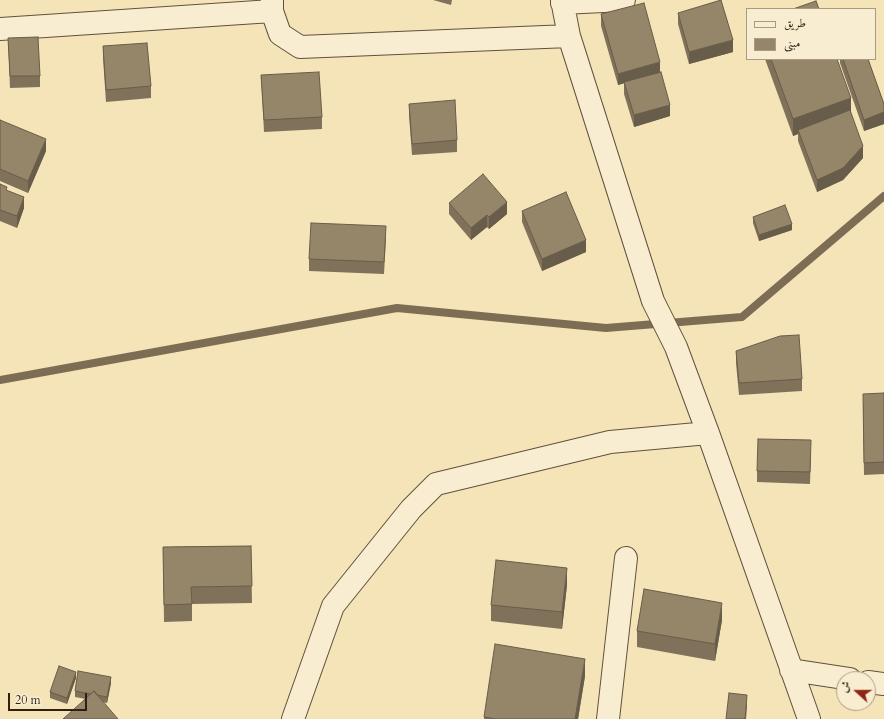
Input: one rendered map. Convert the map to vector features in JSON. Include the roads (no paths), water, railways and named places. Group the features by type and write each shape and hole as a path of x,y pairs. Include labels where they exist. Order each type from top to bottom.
{"street":[{"path":"624,0 562,2 569,36 653,301 676,347 809,719"},
{"path":"0,29 272,5 280,34 300,47 569,36"},
{"path":"293,719 333,606 411,509 436,484 610,442 708,433"},
{"path":"608,719 626,558"},
{"path":"791,670 836,677"}],"waterway":[{"path":"0,380 397,308 606,328 742,317 884,196"}]}
